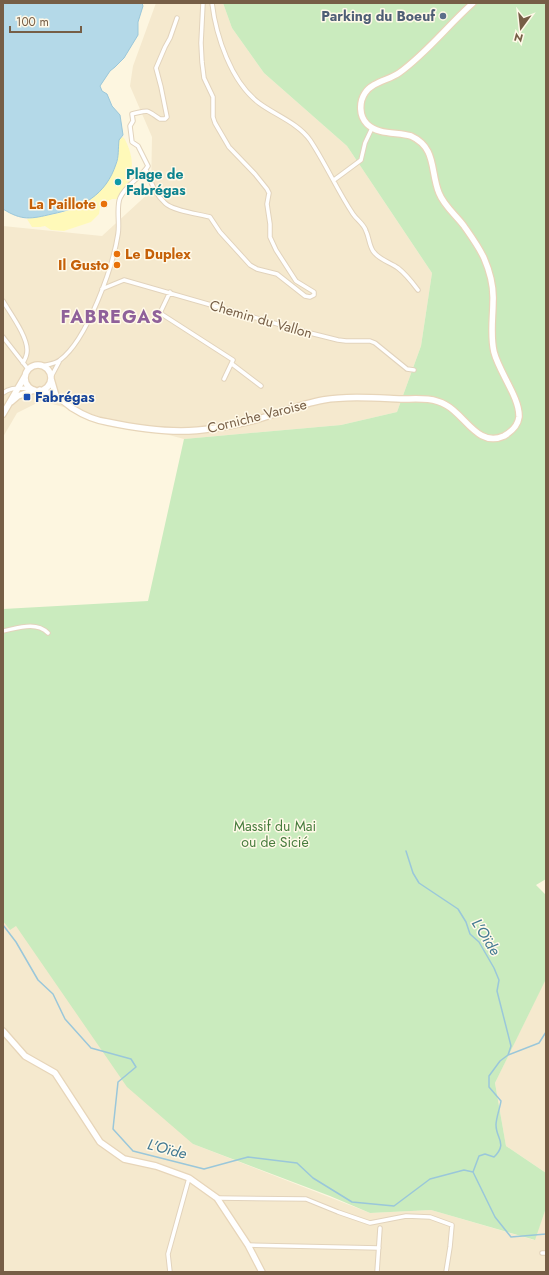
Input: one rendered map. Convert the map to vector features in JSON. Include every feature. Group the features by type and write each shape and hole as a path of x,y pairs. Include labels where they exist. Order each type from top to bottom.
{"street":[{"path":"177,18 170,38 164,47 156,68 167,117 165,119 161,119 147,110 132,114 133,122 130,126 132,142 138,146 153,188 166,204 184,211 210,217 220,232 250,265 257,269 277,274 305,296 310,297 314,295 314,292 296,281 276,250 270,237 267,204 269,193 267,189 229,147 215,123 213,117 213,97 204,78 202,62 203,3"},
{"path":"212,3 215,26 229,63 244,87 258,102 302,131 310,140 353,215 366,230 372,249 380,258 400,270 409,278 418,290"},
{"path":"334,180 362,160 365,143 372,128 364,121 362,115 361,103 365,92 374,85 398,74 436,40 473,3"},
{"name":"Corniche Varoise","path":"34,389 56,396 90,418 141,428 181,431 205,430 254,420 321,400 353,398 422,398 446,404 455,410 478,434 484,437 492,438 506,435 518,422 519,416 517,404 496,360 493,348 493,286 490,272 483,256 465,227 442,198 438,188 431,157 426,147 411,136 372,128"},
{"path":"9,403 18,396 34,389 48,386 60,361 76,343 88,323 102,290 118,238 119,199 130,184 147,168"},
{"name":"Chemin du Vallon","path":"102,290 124,280 338,340 370,341 375,343 407,369 414,370"},
{"path":"170,292 160,313 233,360 224,379"},
{"path":"3,301 23,336 27,353 23,363"},
{"path":"3,337 28,369"},
{"path":"3,414 28,369 37,365 43,366 60,361"},
{"path":"232,364 260,386"},
{"path":"43,366 47,368 56,396"},
{"path":"25,376 25,381 34,389"},
{"path":"3,393 7,390 18,387 34,389"},
{"path":"3,631 36,626 48,633"},
{"path":"3,1031 25,1056 55,1073 100,1142 124,1159 156,1166 188,1178 217,1198 248,1245 262,1272"},
{"path":"170,1272 168,1254 188,1178"},
{"path":"217,1198 306,1199 370,1223 406,1216 430,1217 452,1225 446,1272"},
{"path":"377,1272 380,1228"},
{"path":"248,1245 379,1248"}],"shaded area":[{"path":"156,3 223,3 232,28 264,73 347,146 432,273 421,346 397,412 341,425 184,439 41,401 17,413 3,437 3,226 102,236 151,191 152,137 130,86 133,66"},
{"path":"3,906 193,1144 370,1213 431,1210 534,1240 546,1208 546,1272 3,1272"},
{"path":"546,978 546,1173 506,1146 495,1083"}],"green space":[{"name":"Massif du Mai ou de Sicié","path":"223,3 546,3 546,879 536,885 546,895 546,979 495,1083 506,1146 546,1173 546,1208 535,1240 431,1210 370,1213 330,1196 193,1144 127,1087 16,926 10,930 3,921 3,609 148,601 184,439 341,425 397,412 421,346 432,273 347,146 264,73 232,28"}],"sand":[{"name":"Plage de Fabrégas","path":"122,137 128,145 132,168 130,184 119,199 112,199 103,204 100,207 99,214 91,222 64,231 51,230 45,226 32,227 27,219 60,213 79,207 117,163 119,140"}],"water":[{"path":"3,3 142,3 143,6 138,22 138,35 124,58 110,71 100,86 102,91 107,94 112,106 120,115 123,135 119,140 118,158 112,175 99,192 83,204 63,211 32,218 16,216 3,209"}],"waterway":[{"name":"L'Oïde","path":"406,851 413,873 419,883 458,909 466,922 470,934 479,942 494,968 499,980 497,991 511,1046 508,1055"},
{"name":"L'Oïde","path":"3,925 16,942 38,980 53,994 65,1019 91,1048 131,1059 136,1067 118,1082 113,1129 133,1151 204,1169 248,1157 297,1163 313,1178 352,1202 394,1206 430,1179 464,1170 473,1172 495,1217 511,1237 546,1234"},
{"name":"L'Oïde","path":"473,1172 479,1156 485,1154 494,1157 501,1144 496,1130 501,1101 489,1087 489,1076 500,1061 508,1055 539,1043 546,1032"}],"place":[{"name":"Parking du Boeuf","path":"443,16"},
{"name":"Plage de Fabrégas","path":"118,182"},
{"name":"La Paillote","path":"104,204"},
{"name":"Le Duplex","path":"117,254"},
{"name":"Il Gusto","path":"117,265"},
{"name":"Fabrégas","path":"27,397"}],"district":[{"name":"FABREGAS","path":"112,317"}]}
